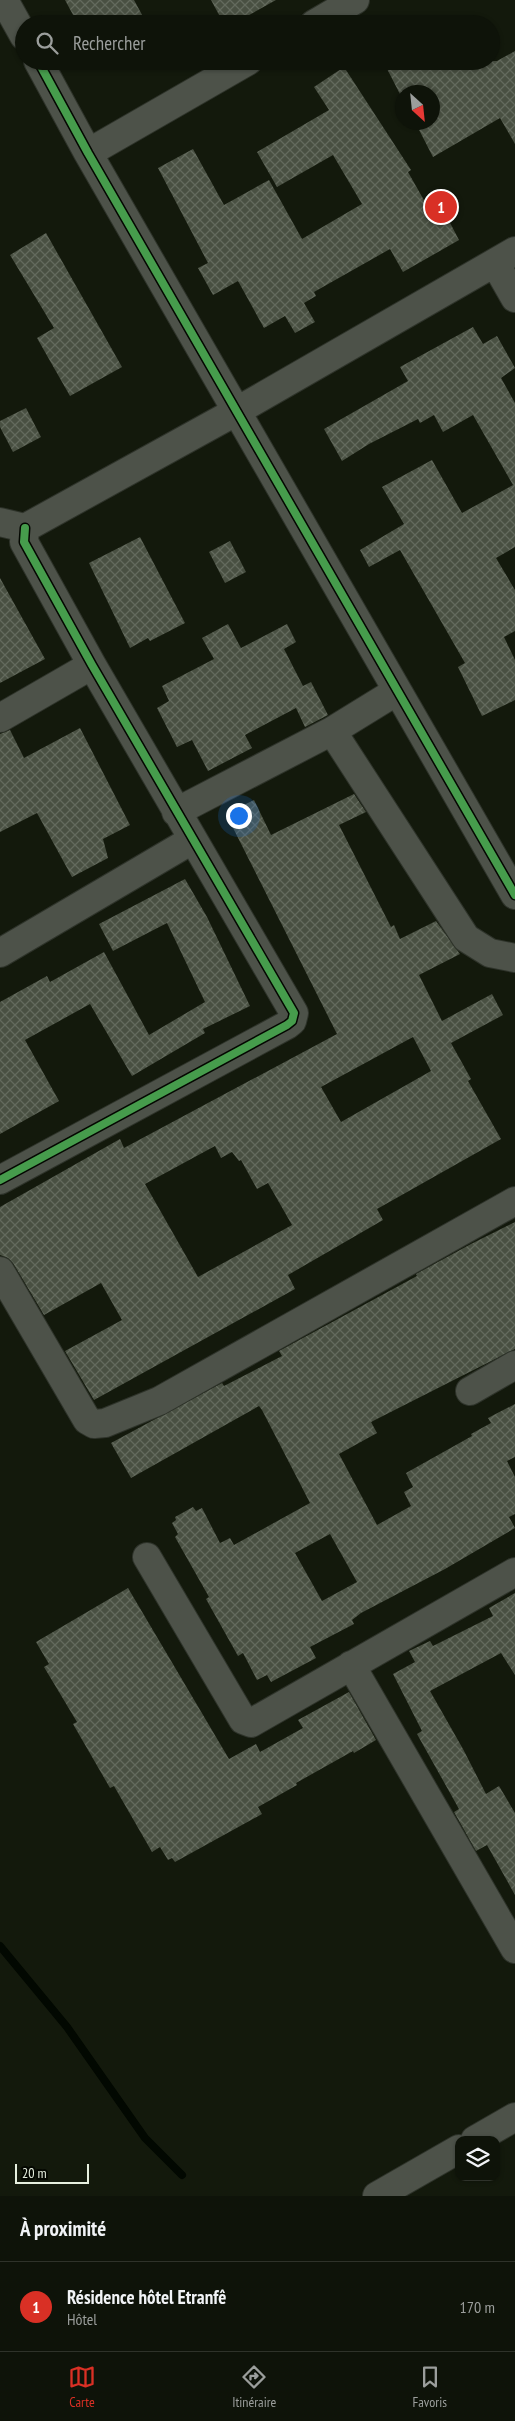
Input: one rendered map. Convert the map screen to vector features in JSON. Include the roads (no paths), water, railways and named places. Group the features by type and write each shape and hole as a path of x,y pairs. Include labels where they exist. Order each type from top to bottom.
{"street":[{"path":"4,0 15,20"},
{"path":"328,15 347,2"},
{"path":"43,70 88,153 515,895"},
{"path":"88,153 232,70"},
{"path":"0,1180 292,1021 294,1013 192,840 13,525 236,411 505,257 515,298"},
{"path":"0,718 92,665"},
{"path":"176,812 332,731 397,691"},
{"path":"332,731 466,938 490,953 515,958"},
{"path":"0,953 192,840"},
{"path":"0,1271 87,1420 94,1424 105,1423 159,1401 515,1201"},
{"path":"470,1391 515,1365"},
{"path":"147,1557 243,1720 251,1723 515,1572"},
{"path":"351,1665 515,1949"},
{"path":"482,2136 515,2117"},
{"path":"377,2196 455,2151"}],"waterway":[{"path":"0,1946 67,2027 145,2138 182,2175"}],"place":[{"name":"Résidence hôtel Etranfê","path":"441,207"}]}
